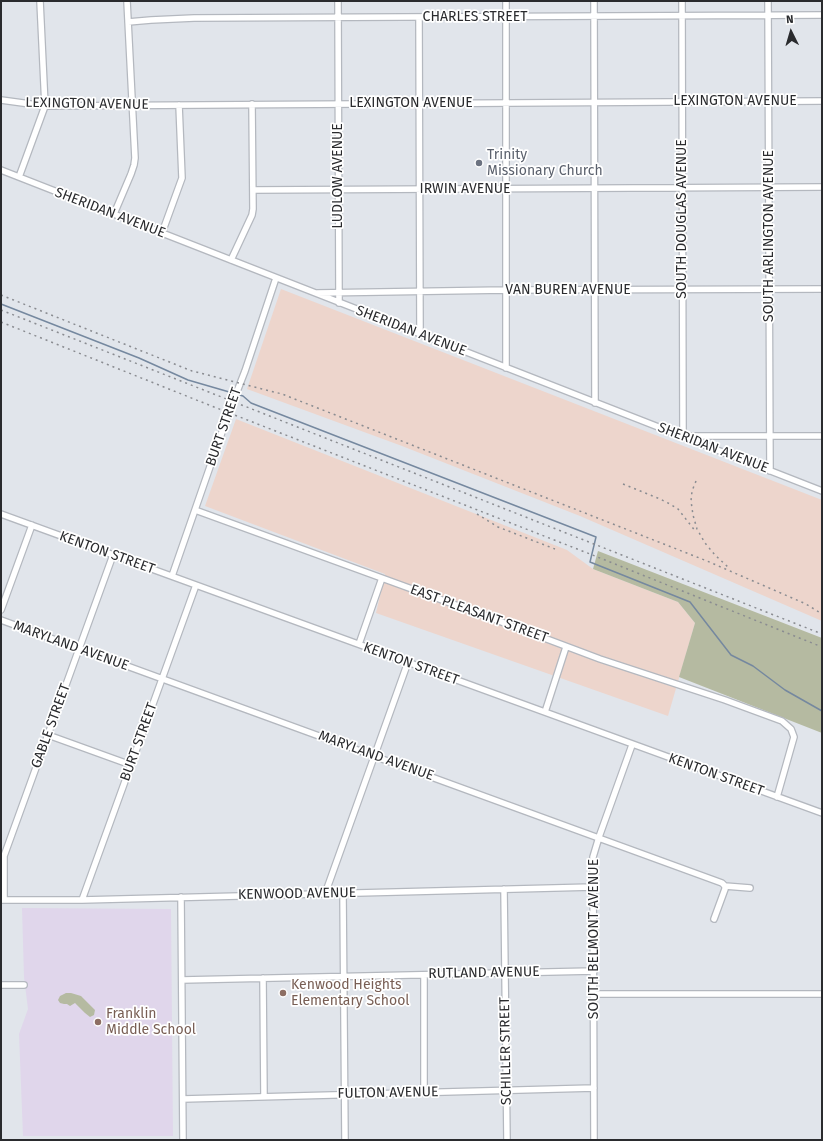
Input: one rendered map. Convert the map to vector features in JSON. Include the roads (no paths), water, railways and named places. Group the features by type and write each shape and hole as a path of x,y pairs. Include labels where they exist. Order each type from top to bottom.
{"street":[{"path":"19,177 45,106 40,1"},
{"path":"114,214 134,165 135,148 127,1"},
{"name":"LUDLOW AVENUE","path":"338,1 339,303"},
{"path":"506,1 506,368"},
{"path":"594,1 595,403"},
{"name":"SOUTH DOUGLAS AVENUE","path":"682,1 682,436"},
{"name":"SOUTH ARLINGTON AVENUE","path":"768,1 770,471"},
{"name":"CHARLES STREET","path":"128,22 194,18 768,14 822,15"},
{"path":"419,17 420,335"},
{"name":"LEXINGTON AVENUE","path":"1,100 45,106 822,101"},
{"path":"231,260 252,215 253,209 252,104"},
{"path":"162,233 182,178 178,105"},
{"name":"SHERIDAN AVENUE","path":"1,170 822,491"},
{"name":"IRWIN AVENUE","path":"252,190 822,187"},
{"name":"BURT STREET","path":"172,576 276,278"},
{"name":"VAN BUREN AVENUE","path":"315,293 506,290 822,289"},
{"path":"682,436 822,436"},
{"name":"EAST PLEASANT STREET","path":"195,510 566,647 725,700 782,722 793,732 793,743 777,797"},
{"name":"KENTON STREET","path":"1,514 822,813"},
{"path":"1,610 32,525"},
{"name":"GABLE STREET","path":"3,900 4,856 113,555"},
{"path":"359,644 382,578"},
{"name":"BURT STREET","path":"82,900 196,585"},
{"name":"MARYLAND AVENUE","path":"1,620 722,883 725,886 750,888"},
{"path":"545,712 566,647"},
{"path":"325,894 408,662"},
{"path":"48,735 131,765"},
{"name":"SOUTH BELMONT AVENUE","path":"594,1140 593,857 594,850 632,745"},
{"path":"714,919 725,886"},
{"name":"KENWOOD AVENUE","path":"3,900 82,900 593,887"},
{"name":"SCHILLER STREET","path":"504,889 507,1140"},
{"path":"343,893 345,1140"},
{"path":"181,897 183,1140"},
{"name":"RUTLAND AVENUE","path":"182,980 594,971"},
{"path":"424,975 424,1093"},
{"path":"263,978 264,1097"},
{"path":"1,985 24,985"},
{"path":"594,994 822,994"},
{"name":"FULTON AVENUE","path":"183,1099 594,1088"}],"waterway":[{"path":"1,304 139,358 188,380 243,396 251,403 596,537 590,562 690,602 731,655 753,666 785,690 822,711"}],"railway":[{"path":"1,295 192,371 282,394 707,561 806,604 822,614"},
{"path":"1,310 822,634"},
{"path":"1,322 822,647"},
{"path":"696,481 692,491 691,501 697,529 705,543 729,568"},
{"path":"623,484 660,499 678,509 696,532"},
{"path":"477,514 498,527 555,549"}],"place":[{"name":"Trinity Missionary Church","path":"479,163"},
{"name":"Kenwood Heights Elementary School","path":"283,993"},
{"name":"Franklin Middle School","path":"98,1022"}]}
